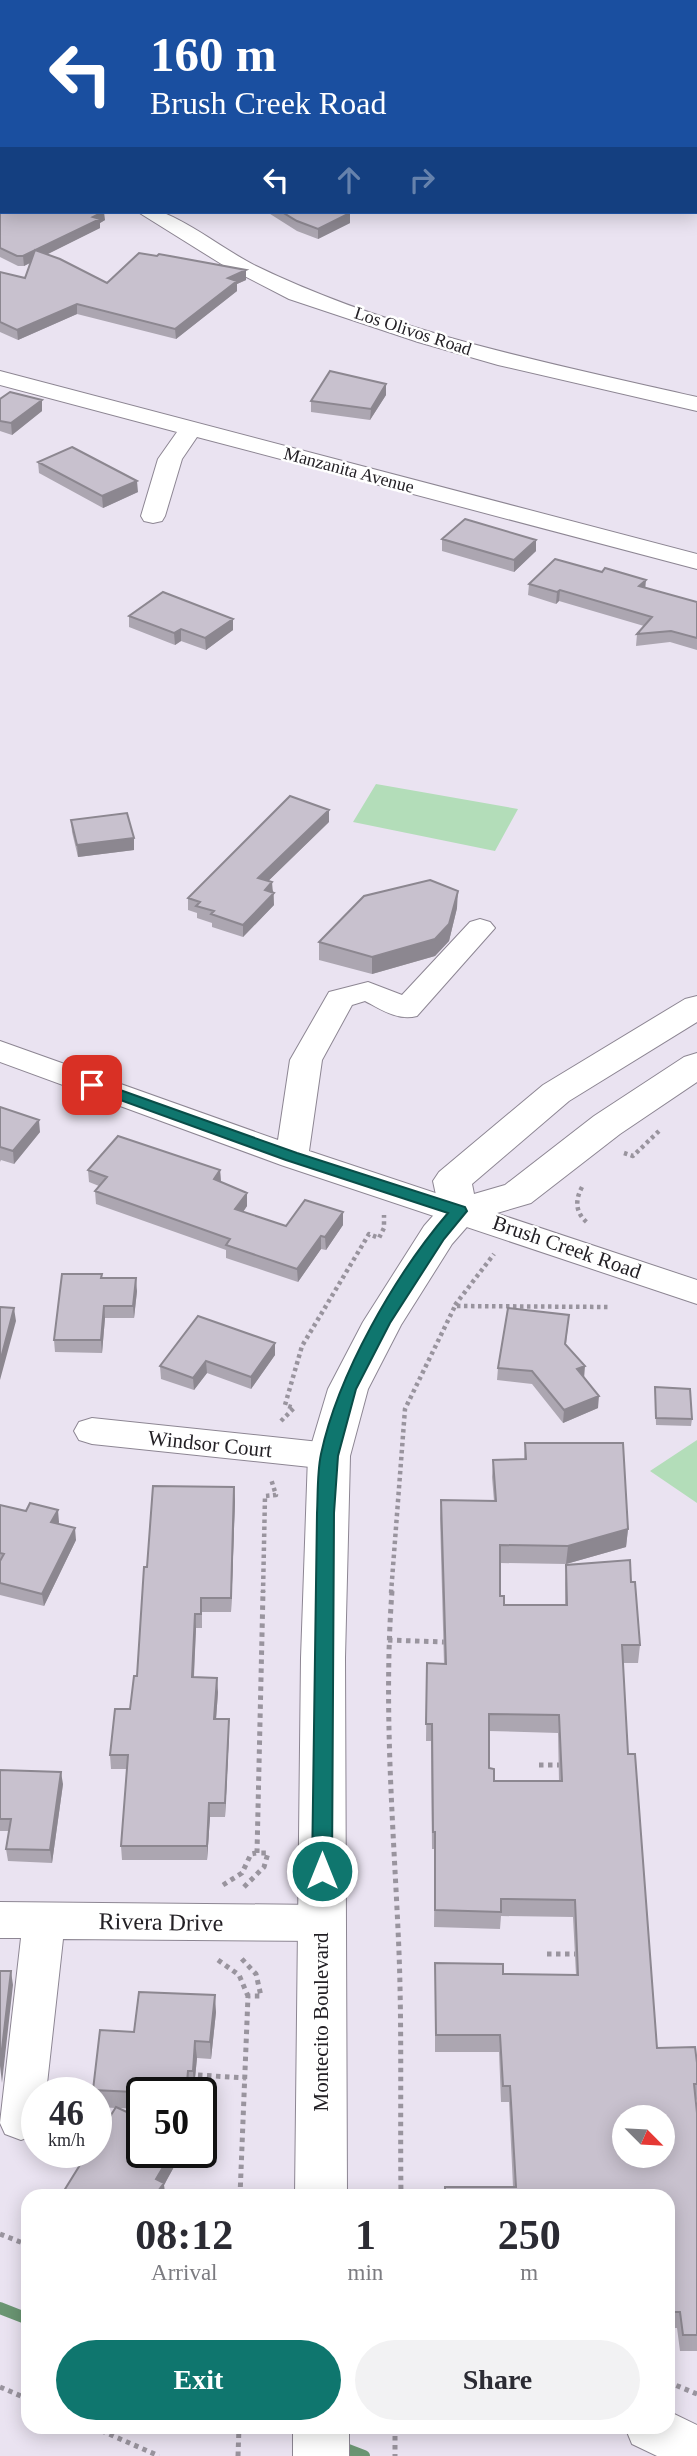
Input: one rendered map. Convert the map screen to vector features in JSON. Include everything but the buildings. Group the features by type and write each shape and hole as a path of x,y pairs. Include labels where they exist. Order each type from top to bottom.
{"main road":[{"path":"697,1007 556,1093 496,1141 452,1181 459,1211 517,1194 607,1125 697,1065"},
{"name":"Montecito Boulevard","path":"321,2189 323,1658 329,1456 348,1389 383,1322 438,1236 459,1211"},
{"path":"321,2434 321,2456"}],"street":[{"name":"Los Olivos Road","path":"151,214 230,261 297,294 426,337 506,360 697,404"},
{"name":"Manzanita Avenue","path":"0,378 697,562"},
{"path":"153,516 170,460 191,428"},
{"path":"292,1157 306,1060 340,999 368,991 406,1009 480,928"},
{"name":"Brush Creek Road","path":"0,1051 292,1157 697,1292"},
{"name":"Windsor Court","path":"92,1432 329,1456"},
{"name":"Rivera Drive","path":"0,1920 321,1923"},
{"path":"26,2077 44,1920"},
{"path":"664,2434 697,2450"}],"path":[{"path":"576,1205 580,1217"},
{"path":"277,1423 286,1418 294,1408 285,1405 302,1346 369,1234 379,1238 385,1217"},
{"path":"401,2189 399,1953 388,1764 388,1640 405,1409 454,1306 494,1254"},
{"path":"454,1306 610,1307"},
{"path":"257,1853 265,1496 276,1495 275,1485 267,1473"},
{"path":"388,1640 444,1642"},
{"path":"539,1765 567,1765"},
{"path":"222,1886 245,1871 251,1854 268,1853 264,1867 244,1887"},
{"path":"547,1954 585,1954"},
{"path":"240,1957 254,1968 259,1979 261,1996 248,1996"},
{"path":"218,1960 239,1975 248,1996 240,2189"},
{"path":"198,2075 246,2077"},
{"path":"0,2234 21,2242"},
{"path":"675,2385 697,2394"},
{"path":"0,2386 21,2396"},
{"path":"109,2434 159,2456"},
{"path":"238,2456 239,2434"},
{"path":"395,2434 395,2456"}],"green space":[{"path":"376,784 518,809 495,851 353,822"},
{"path":"697,1440 697,1503 650,1471"}],"waterway":[{"path":"0,2308 21,2316"},
{"path":"338,2446 364,2456"}],"route":[{"path":"92,1085 292,1157 459,1211 438,1236 383,1322 348,1389 329,1456 323,1658 322,1871"}]}
